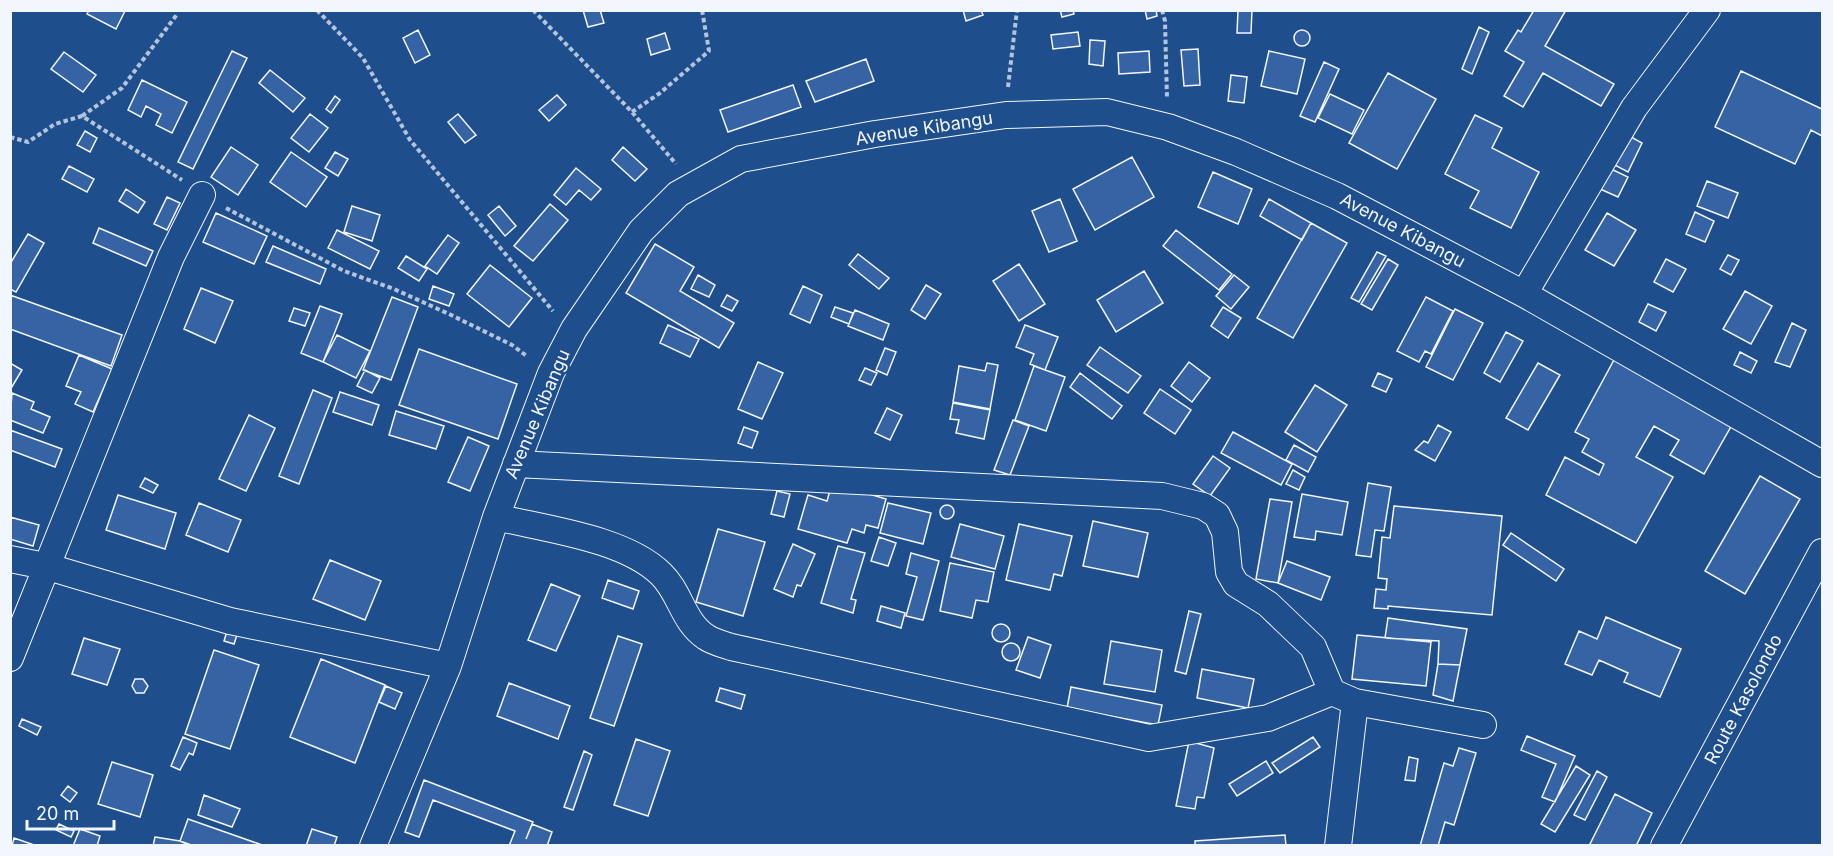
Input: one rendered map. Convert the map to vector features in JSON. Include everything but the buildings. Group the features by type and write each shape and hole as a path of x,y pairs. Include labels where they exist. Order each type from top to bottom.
{"street":[{"path":"1524,294 1634,108 1707,10"},
{"name":"Avenue Kibangu","path":"373,846 448,666 496,517 551,373 574,329 641,231 678,194 741,159 874,134 1006,115 1107,112 1168,128 1236,152 1337,196 1524,294 1822,464"},
{"path":"10,658 171,257 202,195"},
{"path":"516,464 1162,496 1203,506 1217,515 1225,532 1227,562 1236,584 1268,604 1313,646 1332,692 1355,702 1483,725"},
{"path":"496,517 611,545 635,557 660,573 675,592 688,620 706,637 731,647 1149,738 1268,718 1332,692"},
{"name":"Route Kasolondo","path":"1664,846 1822,552"},
{"path":"10,559 45,566 230,621 448,666"},
{"path":"1338,846 1355,702"}],"path":[{"path":"317,10 363,58 410,140 546,305 574,329"},
{"path":"533,10 632,112 693,185"},
{"path":"632,112 660,93 709,51 702,10"},
{"path":"1006,115 1017,10"},
{"path":"1162,10 1165,21 1168,128"},
{"path":"10,137 28,142 55,124 82,117 122,88 178,13"},
{"path":"82,117 160,164 202,195 344,271 394,289 512,345 551,373"}]}
